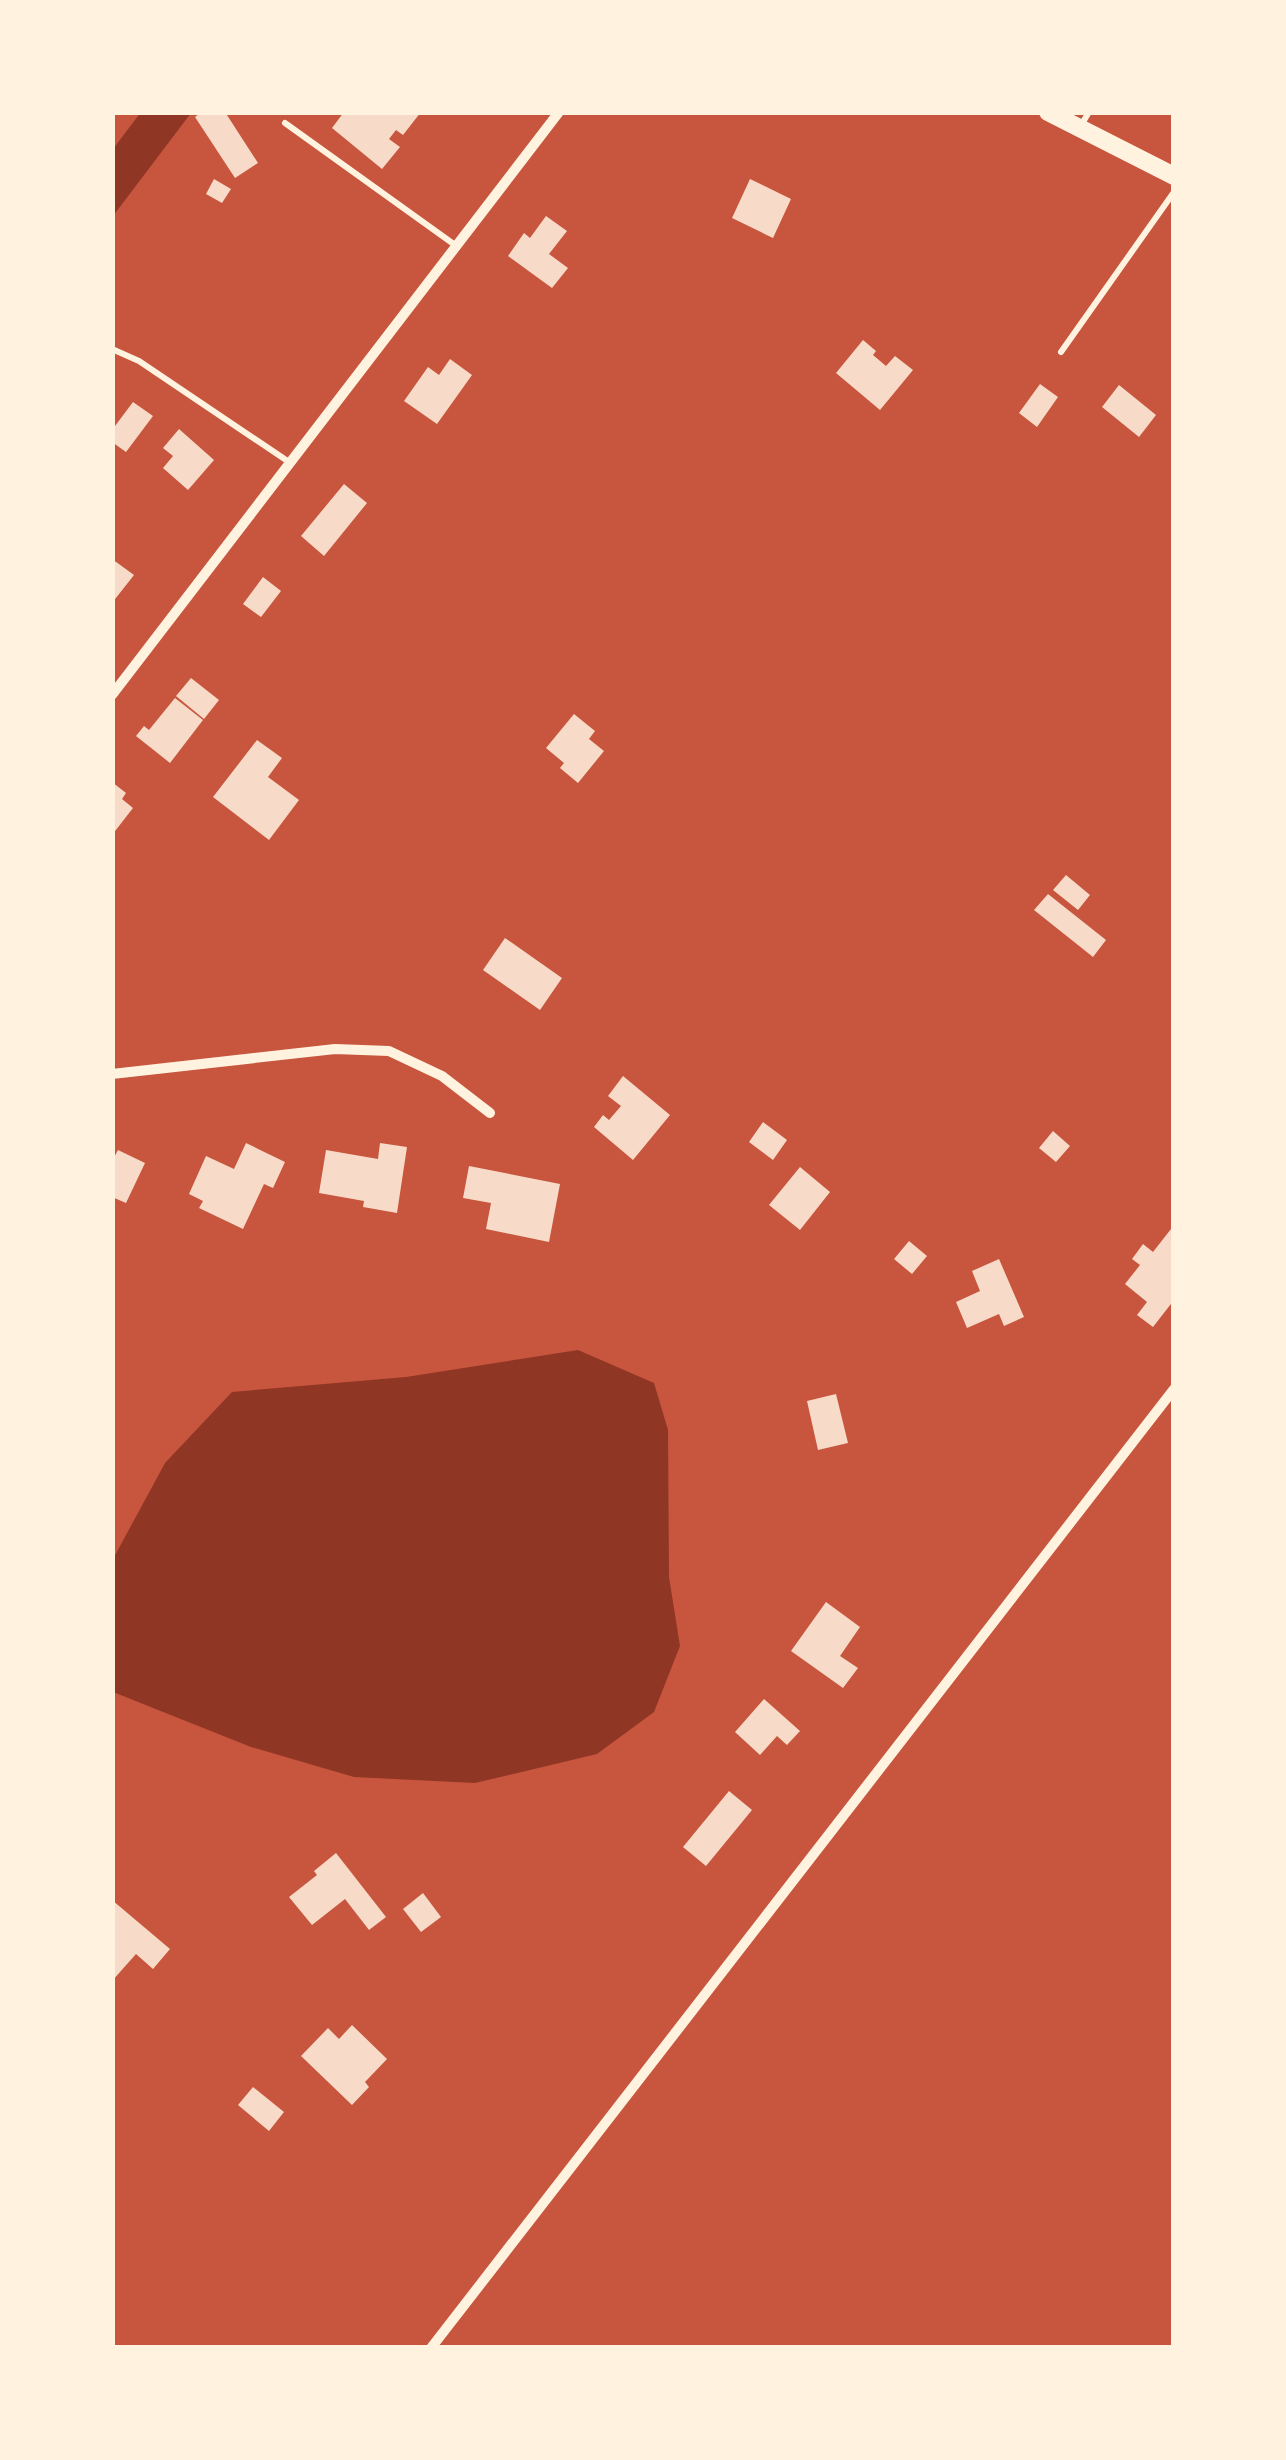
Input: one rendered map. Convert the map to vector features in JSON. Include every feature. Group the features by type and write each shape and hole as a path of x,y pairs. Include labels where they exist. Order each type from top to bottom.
{"main road":[{"path":"1048,112 1084,120 1174,176"}],"street":[{"path":"112,694 559,112"},
{"path":"112,1074 335,1049 389,1051 442,1076 490,1113"},
{"path":"431,2348 1174,1389"}],"lane":[{"path":"285,123 456,246"},
{"path":"1061,352 1174,192"},
{"path":"112,349 139,361 290,463"}],"shaded area":[{"path":"141,112 191,113 113,216 113,149"},
{"path":"578,1350 654,1383 668,1430 669,1577 680,1646 654,1712 597,1754 475,1783 354,1777 251,1747 113,1692 113,1559 165,1463 232,1392 406,1377"}],"building":[{"path":"202,112 225,112 258,163 235,178 195,117"},
{"path":"344,112 421,112 403,135 396,130 389,139 400,147 382,169 332,128"},
{"path":"214,179 231,189 222,203 206,194"},
{"path":"750,179 791,199 773,238 732,218"},
{"path":"546,216 567,231 549,254 568,268 552,288 508,256 524,233 530,238"},
{"path":"863,340 886,366 895,356 913,370 880,410 836,373"},
{"path":"450,359 472,375 437,424 404,401 428,367 439,375"},
{"path":"1040,384 1058,397 1037,427 1019,413"},
{"path":"1119,385 1156,415 1139,437 1102,407"},
{"path":"133,402 153,416 126,452 112,442 112,430"},
{"path":"179,429 214,460 188,490 163,468 173,456 163,448"},
{"path":"344,484 367,503 324,556 301,536"},
{"path":"112,559 134,575 112,603"},
{"path":"263,577 281,591 261,617 243,604"},
{"path":"191,678 219,700 204,719 176,696"},
{"path":"175,698 203,720 170,763 136,736 144,726 149,730"},
{"path":"574,714 595,731 589,739 604,751 578,783 560,768 564,763 546,748"},
{"path":"257,740 282,758 268,777 299,800 269,840 213,797"},
{"path":"112,782 126,793 122,799 133,808 112,835"},
{"path":"1066,875 1090,895 1078,910 1053,890"},
{"path":"1048,894 1106,940 1093,957 1034,910"},
{"path":"505,938 562,978 540,1010 483,970"},
{"path":"623,1076 670,1115 633,1160 594,1127 603,1115 609,1120 621,1106 608,1096"},
{"path":"763,1122 787,1140 773,1160 749,1142"},
{"path":"1053,1131 1070,1146 1056,1162 1039,1148"},
{"path":"246,1143 285,1162 273,1188 264,1184 243,1229 199,1208 203,1201 189,1194 206,1156 234,1169"},
{"path":"380,1143 407,1147 397,1213 363,1207 364,1201 319,1193 326,1150 378,1159"},
{"path":"118,1150 145,1163 126,1203 112,1197 112,1161"},
{"path":"469,1166 560,1184 549,1242 486,1229 491,1203 463,1198"},
{"path":"800,1167 830,1192 800,1230 769,1205"},
{"path":"1171,1229 1174,1300 1153,1327 1137,1315 1147,1302 1125,1284 1140,1265 1132,1259 1143,1244 1153,1252"},
{"path":"909,1241 927,1256 912,1274 894,1259"},
{"path":"999,1259 1024,1317 1004,1326 999,1314 967,1328 956,1302 980,1291 972,1271"},
{"path":"836,1394 848,1443 818,1450 807,1401"},
{"path":"826,1602 860,1627 840,1656 858,1668 843,1688 791,1651"},
{"path":"764,1699 800,1731 787,1745 777,1736 760,1755 735,1732"},
{"path":"729,1791 752,1810 706,1866 683,1847"},
{"path":"336,1853 386,1917 369,1930 345,1899 312,1925 289,1897 317,1875 314,1871"},
{"path":"423,1893 441,1917 421,1932 403,1909"},
{"path":"112,1900 170,1949 153,1969 136,1954 112,1981"},
{"path":"352,2025 387,2059 365,2082 369,2087 352,2105 301,2056 328,2028 339,2039"},
{"path":"253,2087 284,2112 269,2131 238,2105"}]}
